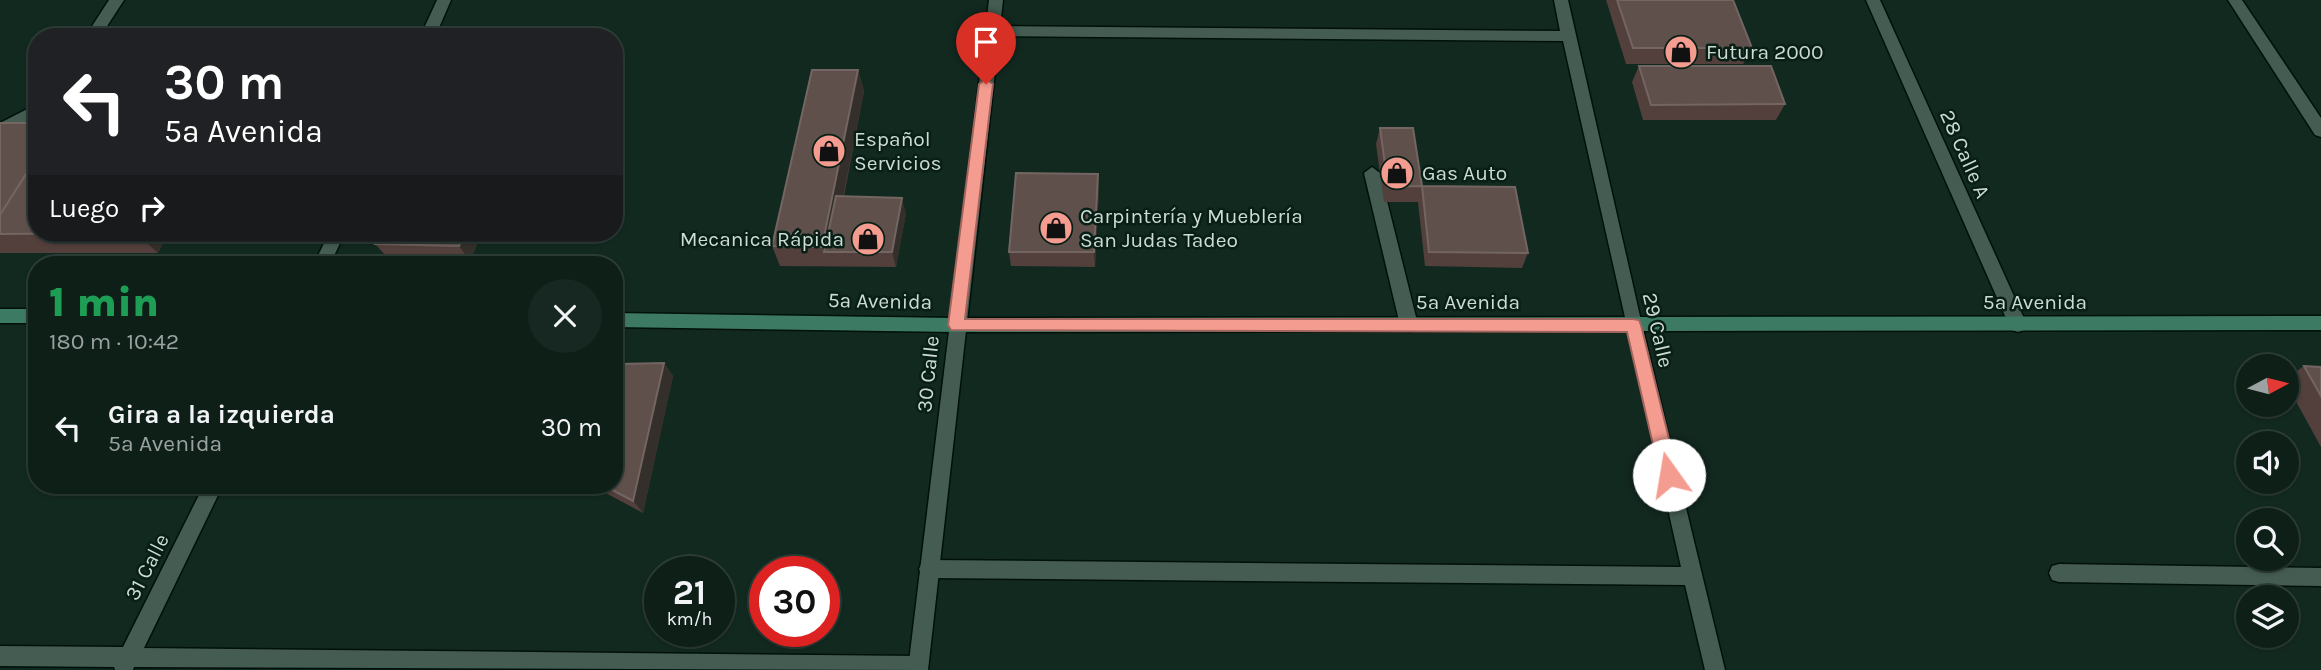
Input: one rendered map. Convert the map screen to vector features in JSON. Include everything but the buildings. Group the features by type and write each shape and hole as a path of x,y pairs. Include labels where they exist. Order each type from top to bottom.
{"main road":[{"path":"0,316 28,316"},
{"name":"5a Avenida","path":"623,320 956,325 2321,323"}],"street":[{"path":"98,28 117,0"},
{"path":"431,28 444,0"},
{"name":"30 Calle","path":"918,668 996,0"},
{"name":"29 Calle","path":"1561,0 1633,325 1715,670"},
{"name":"28 Calle A","path":"1873,0 2018,325"},
{"path":"2235,0 2321,131"},
{"path":"993,31 1569,36"},
{"path":"0,129 28,116"},
{"path":"1372,173 1409,325"},
{"name":"31 Calle","path":"125,664 210,494"},
{"path":"929,569 1693,576"},
{"path":"2059,573 2321,577"},
{"path":"0,656 125,664 918,668"}],"place":[{"name":"Futura 2000","path":"1681,52"},
{"name":"Español Servicios","path":"829,151"},
{"name":"Gas Auto","path":"1397,173"},
{"name":"Carpintería y Mueblería San Judas Tadeo","path":"1056,228"},
{"name":"Mecanica Rápida","path":"868,239"}],"route":[{"path":"986,84 956,325 1633,325 1669,475"}]}
